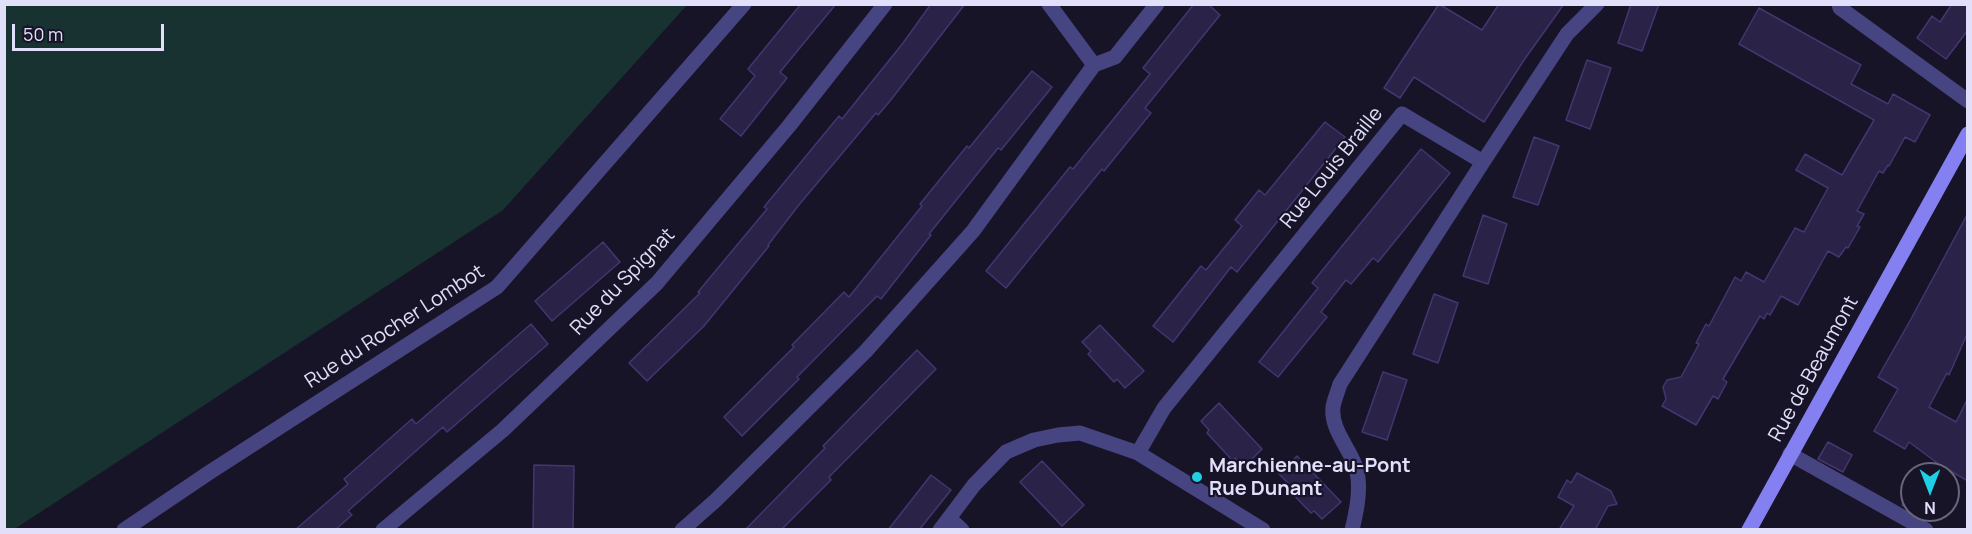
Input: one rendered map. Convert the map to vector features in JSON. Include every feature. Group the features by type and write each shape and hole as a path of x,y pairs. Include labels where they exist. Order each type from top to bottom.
{"main road":[{"name":"Rue de Beaumont","path":"1749,530 1968,134"}],"street":[{"name":"Rue du Rocher Lombot","path":"124,530 497,287 744,4"},
{"name":"Rue du Spignat","path":"383,530 503,430 657,283 789,126 885,4"},
{"path":"682,530 716,500 866,351 966,239 1094,65 1114,57 1157,4"},
{"path":"1352,530 1358,506 1358,476 1348,449 1337,430 1333,408 1340,384 1566,34 1597,4"},
{"path":"1839,4 1840,8 1968,101"},
{"path":"1056,8 1094,65"},
{"name":"Rue Louis Braille","path":"1138,453 1164,408 1402,114 1483,162"},
{"path":"962,530 945,524 974,485 1006,452 1034,440 1080,433 1138,453 1263,530"},
{"path":"1790,454 1926,530"}],"green space":[{"path":"4,5 687,5 503,210 13,530 4,529"}],"building":[{"path":"801,4 836,4 780,72 787,78 741,136 720,119 755,76 748,69"},
{"path":"931,4 965,4 890,101 878,115 876,113 798,206 769,246 704,326 647,381 629,363 700,293 698,292 767,209 764,207 839,116 842,119"},
{"path":"1194,4 1208,4 1220,15 1145,108 1151,113 1104,171 1102,169 1006,288 986,271 1070,167 1073,169 1150,74 1143,68"},
{"path":"1439,4 1482,30 1499,4 1564,4 1484,122 1414,77 1400,98 1384,88"},
{"path":"1631,4 1659,4 1642,51 1618,43"},
{"path":"1952,4 1968,4 1968,30 1946,59 1917,38 1932,16 1940,22"},
{"path":"1759,8 1861,65 1851,84 1888,104 1893,94 1930,115 1915,142 1905,137 1889,166 1883,173 1879,171 1857,211 1864,214 1857,226 1860,227 1848,248 1846,247 1839,257 1828,251 1798,305 1781,296 1770,315 1767,313 1764,319 1760,316 1723,379 1727,382 1718,399 1713,396 1696,425 1662,406 1666,399 1663,387 1667,380 1681,377 1699,344 1696,343 1706,324 1709,326 1735,277 1741,281 1746,272 1764,282 1795,228 1804,232 1828,188 1796,170 1805,154 1842,175 1874,120 1739,44"},
{"path":"1587,60 1611,68 1590,129 1566,120"},
{"path":"1032,71 1052,87 1001,150 998,148 929,234 931,235 881,299 877,296 742,436 724,417 794,347 792,345 844,292 849,297 922,206 920,204"},
{"path":"1325,122 1345,137 1237,272 1231,267 1173,342 1153,326 1201,266 1206,270 1242,226 1235,220 1259,190 1265,195"},
{"path":"1534,137 1559,146 1538,205 1513,197"},
{"path":"1421,149 1450,173 1378,262 1373,258 1351,284 1346,280 1321,312 1327,317 1278,377 1259,362 1318,288 1312,283"},
{"path":"1968,213 1968,332 1949,375 1947,373 1929,407 1956,422 1968,398 1968,481 1960,476 1960,462 1936,462 1909,442 1905,449 1874,431 1898,389 1878,377"},
{"path":"1483,215 1507,224 1488,284 1463,276"},
{"path":"603,242 620,262 552,321 535,301"},
{"path":"1434,294 1458,303 1438,363 1413,354"},
{"path":"531,324 548,344 447,432 443,427 348,511 352,515 335,530 295,530 348,484 344,479 412,419 416,424"},
{"path":"1100,325 1144,371 1125,388 1117,379 1114,382 1088,354 1091,351 1082,342"},
{"path":"917,350 936,369 829,477 831,480 781,530 745,530 825,448 823,446"},
{"path":"1383,372 1407,380 1387,440 1362,432"},
{"path":"1219,403 1262,449 1244,467 1235,458 1232,460 1207,433 1209,430 1201,421"},
{"path":"1828,442 1852,455 1843,472 1818,459"},
{"path":"1297,456 1341,502 1322,519 1314,511 1311,513 1285,486 1288,483 1279,474"},
{"path":"1042,461 1084,505 1062,526 1020,482"},
{"path":"534,465 574,466 573,530 533,530"},
{"path":"1577,473 1611,491 1617,504 1608,506 1595,530 1559,530 1574,506 1558,497 1567,480 1571,483"},
{"path":"931,475 951,490 919,530 888,530"}],"place":[{"name":"Marchienne-au-Pont Rue Dunant","path":"1197,477"}]}
